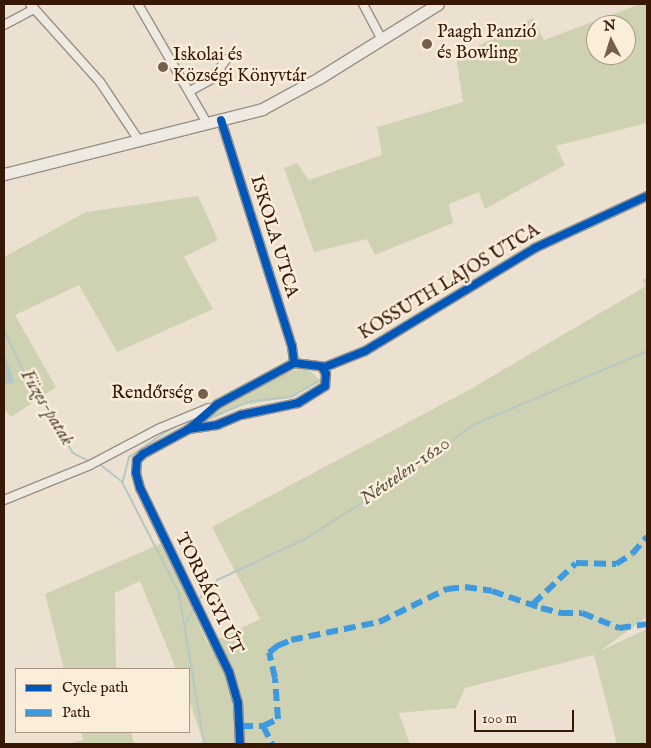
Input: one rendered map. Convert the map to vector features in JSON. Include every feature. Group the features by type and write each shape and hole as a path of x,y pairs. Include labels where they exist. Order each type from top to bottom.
{"main road":[{"path":"4,174 138,139 207,124 279,101 438,4"}],"street":[{"path":"138,4 190,90 207,124"},
{"path":"363,4 382,39"},
{"path":"4,25 32,7 100,82 138,139"},
{"path":"190,90 212,79 226,60"},
{"name":"ISKOLA UTCA","path":"221,120 292,346 294,363"},
{"name":"KOSSUTH LAJOS UTCA","path":"4,500 90,465 126,448 158,429 213,407 294,363 325,373 536,248 647,196"},
{"name":"KOSSUTH LAJOS UTCA","path":"188,428 217,425 241,415 298,403 325,386 325,373"},
{"name":"KOSSUTH LAJOS UTCA","path":"137,460 142,454 188,428 213,407"},
{"path":"126,448 137,460"},
{"name":"TORBÁGYI ÚT","path":"137,460 136,473 140,488 234,685 240,744"}],"green space":[{"path":"640,4 647,4 647,123 556,146 565,165 485,209 479,192 449,204 453,223 375,255 367,239 314,252 284,168 297,163 309,180 382,155 377,127 463,102 456,57 533,18 544,40 586,24 586,65 636,65 636,15 611,15"},
{"path":"198,196 218,240 184,257 213,309 117,352 79,285 15,315 56,387 11,417 4,409 4,257 86,212"},
{"path":"647,277 647,617 600,651 647,629 647,744 617,744 594,655 465,688 456,708 399,713 410,744 204,744 190,703 190,668 176,668 140,581 115,593 116,668 64,668 45,594 162,543 208,644 260,619 212,527 467,391 646,286 642,280"},
{"path":"305,367 321,381 293,397 243,405 210,420 200,422 199,419 283,374"},
{"path":"81,733 131,733 134,744 69,744 83,740"}],"shaded area":[{"path":"4,353 15,383 4,384"}],"waterway":[{"name":"Füzes-patak","path":"4,330 30,385 73,453 91,462"},
{"name":"Névtelen-1620","path":"198,600 217,580 305,539 404,476 473,425 647,351"},
{"path":"207,419 251,401 291,397 322,379"},
{"path":"123,481 129,457 176,425"},
{"name":"Füzes-patak","path":"98,463 122,482 179,593 204,744"},
{"name":"Névtelen-1620","path":"186,622 195,607"}],"marked path":[{"path":"533,604 576,563 616,564 632,554 647,537"},
{"path":"241,726 263,726 278,719 275,678 269,653 277,646 291,640 379,622 447,589 465,587 492,591 561,613 582,613 619,628 647,624"},
{"path":"263,726 272,744"}],"cycle path":[{"path":"221,120 292,346 294,363"},
{"path":"240,744 238,703 229,672 140,488 136,473 137,460 143,454 189,429 218,404 294,363 325,367 365,351 535,248 647,196"},
{"path":"189,429 217,425 241,415 298,403 325,386 326,374 322,367"}],"place":[{"name":"Paagh Panzió és Bowling","path":"427,44"},
{"name":"Iskolai és Községi Könyvtár","path":"163,67"},
{"name":"Rendőrség","path":"203,394"}]}
